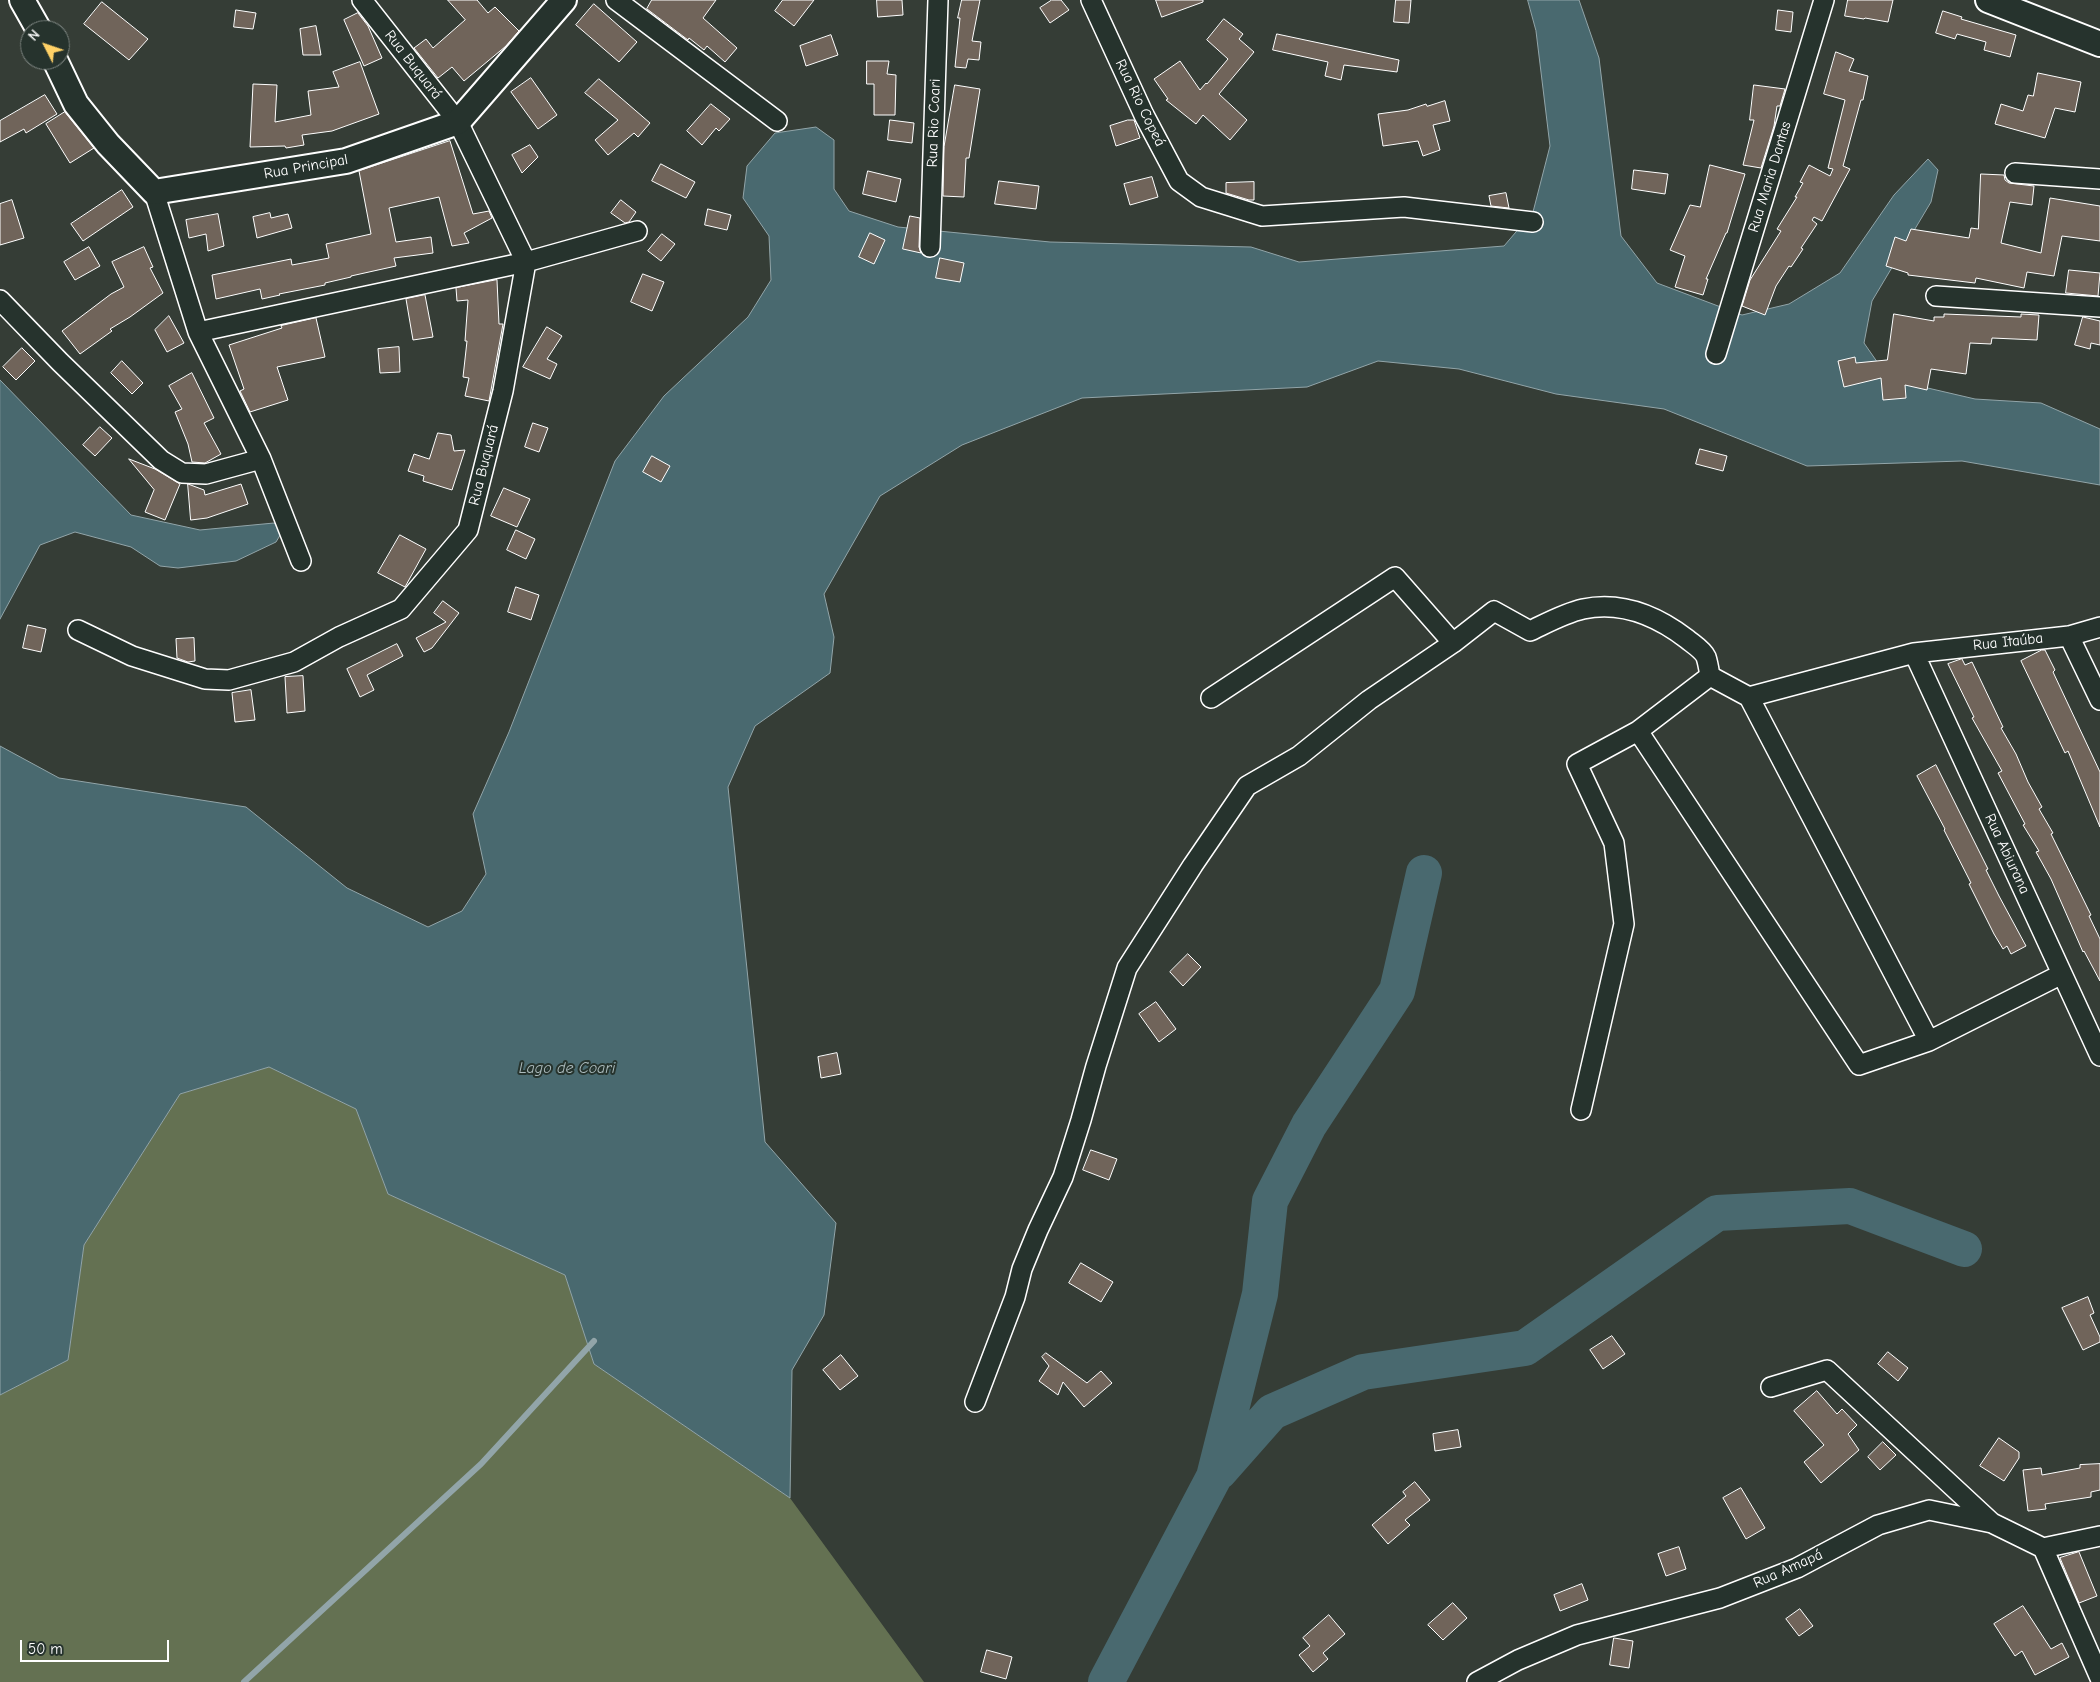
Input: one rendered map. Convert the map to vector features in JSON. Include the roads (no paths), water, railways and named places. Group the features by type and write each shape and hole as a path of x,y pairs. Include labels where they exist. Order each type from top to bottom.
{"street":[{"path":"22,0 33,20"},
{"name":"Rua Buquará","path":"78,630 132,656 204,679 229,680 294,662 339,637 401,609 468,530 503,391 526,262 458,122 362,0"},
{"name":"Rua Principal","path":"154,192 346,161 458,122 564,0"},
{"path":"616,0 777,122"},
{"name":"Rua Rio Coari","path":"930,247 938,0"},
{"name":"Rua Rio Copeá","path":"1091,0 1144,115 1179,182 1201,197 1262,216 1404,207 1533,222"},
{"name":"Rua Maria Dantas","path":"1716,354 1824,0"},
{"path":"1988,0 2100,44"},
{"path":"60,70 76,104 108,144 154,192 198,332 260,459 301,561"},
{"path":"2015,173 2100,179"},
{"path":"198,332 526,262 637,231"},
{"path":"1936,296 2100,307"},
{"path":"0,300 161,460 175,469 182,473 206,474 260,459"},
{"path":"1211,698 1395,577 1453,643"},
{"path":"975,1402 1015,1297 1032,1246 1063,1177 1127,968 1193,865 1247,786 1299,756 1369,700 1453,643 1494,611 1530,631 1584,609 1604,607 1638,611 1672,627 1697,646 1706,656 1710,676"},
{"name":"Rua Itaúba","path":"1749,697 1914,652 2069,636 2100,627"},
{"path":"2069,636 2100,700"},
{"name":"Rua Abiurana","path":"1914,652 2100,1056"},
{"path":"1710,676 1749,697 1930,1041"},
{"path":"1581,1110 1624,924 1614,843 1577,764 1638,730 1710,676"},
{"path":"1638,730 1859,1065 1930,1041 2062,974"},
{"path":"1770,1387 1827,1370 1992,1523"},
{"name":"Rua Amapá","path":"1477,1682 1518,1660 1577,1636 1720,1598 1797,1568 1878,1525 1929,1510 1992,1523 2044,1548"},
{"path":"2100,1536 2044,1548 2100,1678"}],"water":[{"name":"Lago de Coari","path":"1528,0 1579,0 1599,58 1621,236 1657,283 1742,315 1789,304 1840,273 1894,195 1928,159 1938,170 1931,202 1872,301 1864,343 1889,379 1975,399 2041,403 2100,429 2100,485 1962,461 1807,466 1664,409 1556,394 1459,369 1378,361 1307,387 1082,398 962,445 880,496 824,594 834,637 830,673 755,726 728,787 765,1142 836,1223 824,1315 792,1370 790,1498 594,1364 565,1275 388,1194 356,1109 269,1067 180,1094 84,1245 68,1360 0,1395 0,746 59,778 246,807 347,888 428,927 462,911 486,874 473,814 509,732 615,461 664,396 748,317 771,280 769,236 743,198 747,166 775,133 816,127 834,140 834,189 849,211 898,227 1050,242 1251,247 1299,262 1504,246 1533,212 1550,146 1536,31"},
{"path":"0,380 131,515 200,530 274,523 282,532 276,542 236,561 178,568 160,566 131,547 75,532 40,545 0,619"}],"waterway":[{"path":"1106,1682 1214,1477 1260,1294 1270,1201 1309,1125 1397,991 1424,873"},
{"path":"1219,1472 1272,1412 1363,1372 1525,1348 1717,1213 1850,1206 1964,1249"},
{"path":"244,1682 481,1464 594,1341"}]}
